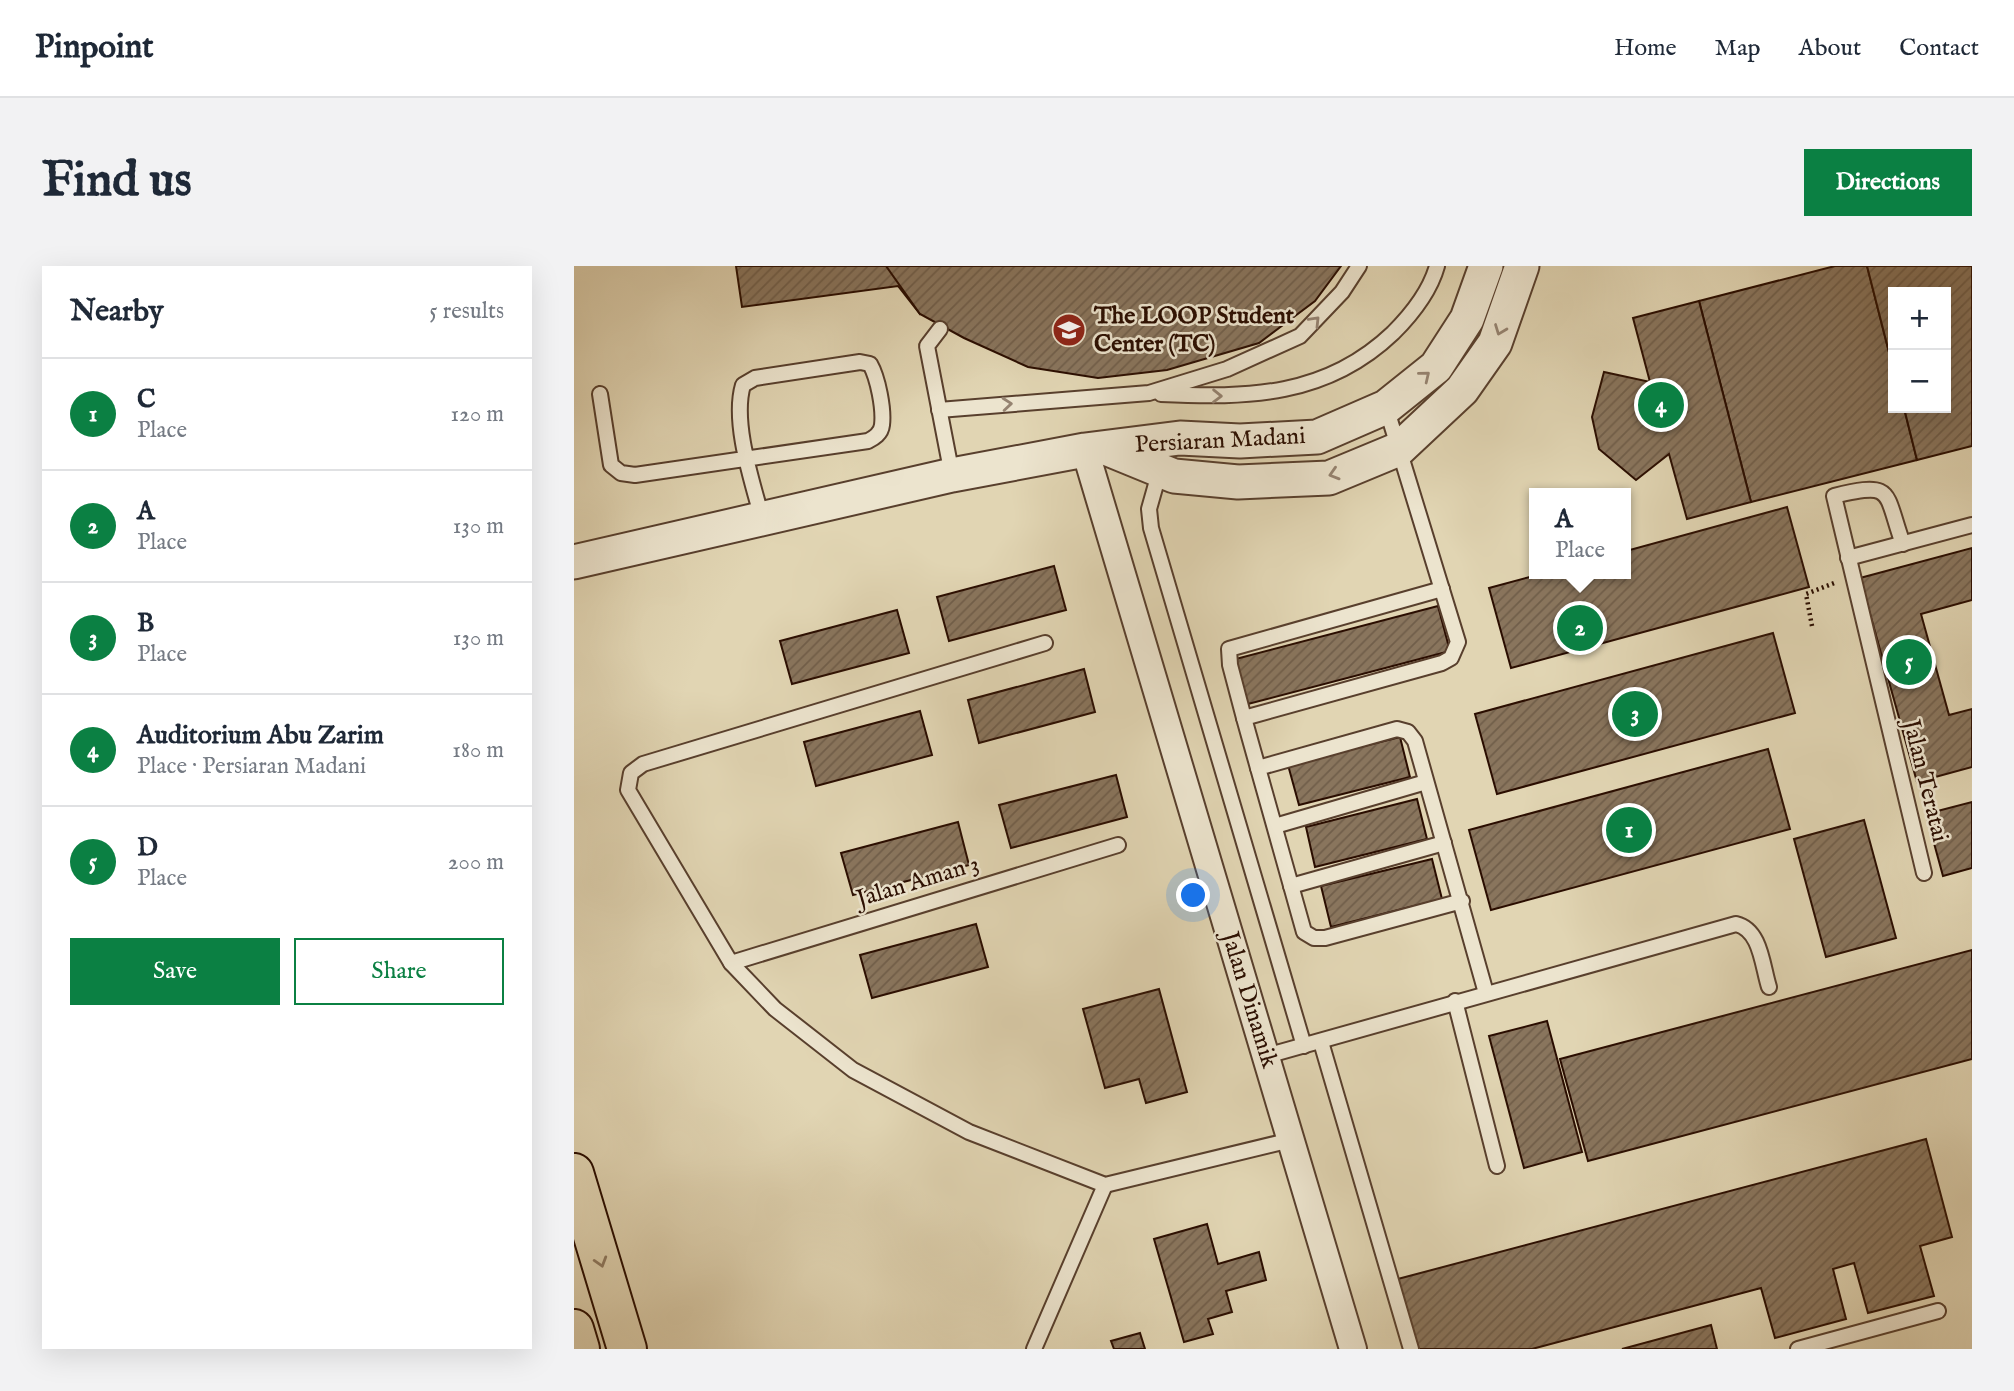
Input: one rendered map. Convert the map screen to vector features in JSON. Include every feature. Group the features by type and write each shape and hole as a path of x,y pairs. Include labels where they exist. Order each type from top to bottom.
{"main road":[{"path":"574,1174 627,1349"},
{"path":"574,1329 580,1349"}],"street":[{"name":"Persiaran Madani","path":"1096,449 1180,438 1240,441 1317,437 1387,407 1436,367 1467,319 1486,266"},
{"name":"Persiaran Madani","path":"1096,449 1174,475 1238,482 1329,478 1399,449 1462,390 1495,343 1522,266"},
{"path":"574,562 952,475 1096,449"},
{"name":"Jalan Dinamik","path":"1096,449 1266,1056 1353,1349"}],"lane":[{"path":"1149,393 1227,369 1300,336 1342,292 1359,266"},
{"path":"939,410 1149,393 1224,397 1276,392 1326,379 1371,354 1408,317 1437,266"},
{"path":"940,329 927,346 952,475"},
{"path":"600,394 611,465 621,473 635,475 747,459 867,441 877,436 882,426 875,373 870,364 860,362 755,378 743,385 739,398 747,459 762,518"},
{"path":"1244,718 1451,658 1458,642 1387,407"},
{"path":"1160,470 1149,509 1152,528 1304,1046"},
{"name":"Jalan Teratai","path":"1903,544 1885,494 1878,489 1868,488 1834,496 1924,873"},
{"path":"1849,558 1972,525"},
{"path":"1442,589 1229,649 1230,665 1304,932 1314,938 1325,938 1462,901"},
{"path":"1045,643 643,764 631,773 628,790 731,963 775,1009 853,1070 969,1132 1105,1185 1291,1140"},
{"path":"1258,768 1397,730 1408,732 1415,741 1486,993"},
{"path":"1275,826 1426,782"},
{"path":"1291,886 1444,843"},
{"name":"Jalan Aman 3","path":"731,963 1118,845"},
{"path":"1266,1056 1736,924 1747,926 1754,936 1769,987"},
{"path":"1455,1001 1497,1166"},
{"path":"1321,1042 1411,1349"},
{"path":"1034,1349 1105,1185"},
{"path":"1798,1349 1938,1311"}],"path":[{"path":"1812,626 1806,594 1853,575"}],"building":[{"path":"736,266 979,266 920,314 898,286 742,307"},
{"path":"886,266 1341,266 1315,301 1259,343 1167,370 1098,378 1028,367 964,338 920,314"},
{"path":"1835,266 1867,266 1888,348 1888,413 1905,413 1917,460 1751,502 1699,301"},
{"path":"1867,266 1972,266 1972,446 1917,460 1905,413 1951,413 1951,287 1888,287 1888,348"},
{"path":"1699,301 1751,502 1687,519 1669,454 1636,480 1599,449 1592,417 1604,372 1650,382 1633,318"},
{"path":"1787,507 1809,587 1511,668 1489,588 1529,577 1631,579 1631,550"},
{"path":"1972,548 1972,600 1921,614 1949,715 1972,709 1972,767 1917,782 1860,578"},
{"path":"1054,566 1066,610 949,641 937,597"},
{"path":"1438,606 1450,651 1244,705 1232,660"},
{"path":"897,610 909,653 792,684 780,641"},
{"path":"1773,633 1795,713 1497,794 1475,714"},
{"path":"1084,669 1095,712 979,743 968,700"},
{"path":"920,711 932,755 816,786 804,742"},
{"path":"1400,737 1410,777 1299,805 1288,765"},
{"path":"1768,749 1790,829 1491,910 1469,830"},
{"path":"1116,775 1127,817 1011,848 999,805"},
{"path":"1417,799 1427,839 1315,867 1306,827"},
{"path":"1972,802 1972,868 1943,876 1926,814"},
{"path":"1864,820 1896,938 1826,957 1794,839"},
{"path":"958,822 969,865 853,895 841,853"},
{"path":"1432,859 1442,899 1331,927 1321,886"},
{"path":"976,924 988,967 872,998 860,955"},
{"path":"1972,950 1972,1059 1588,1161 1560,1059"},
{"path":"1159,989 1187,1092 1146,1103 1139,1079 1105,1088 1083,1009"},
{"path":"1547,1021 1582,1152 1524,1168 1489,1036"},
{"path":"1926,1139 1952,1237 1920,1246 1934,1296 1868,1313 1854,1263 1833,1269 1846,1319 1775,1338 1761,1288 1532,1349 1413,1349 1394,1280"},
{"path":"1207,1224 1218,1264 1259,1252 1266,1280 1226,1291 1232,1312 1208,1319 1213,1334 1184,1342 1154,1239"},
{"path":"1711,1325 1717,1349 1622,1349"},
{"path":"1140,1333 1145,1349 1114,1349 1111,1341"}],"place":[{"name":"The LOOP Student Center (TC)","path":"1069,330"},
{"name":"Auditorium Abu Zarim","path":"1661,405"},
{"name":"A","path":"1580,628"},
{"name":"D","path":"1909,662"},
{"name":"B","path":"1635,714"},
{"name":"C","path":"1629,830"}]}
